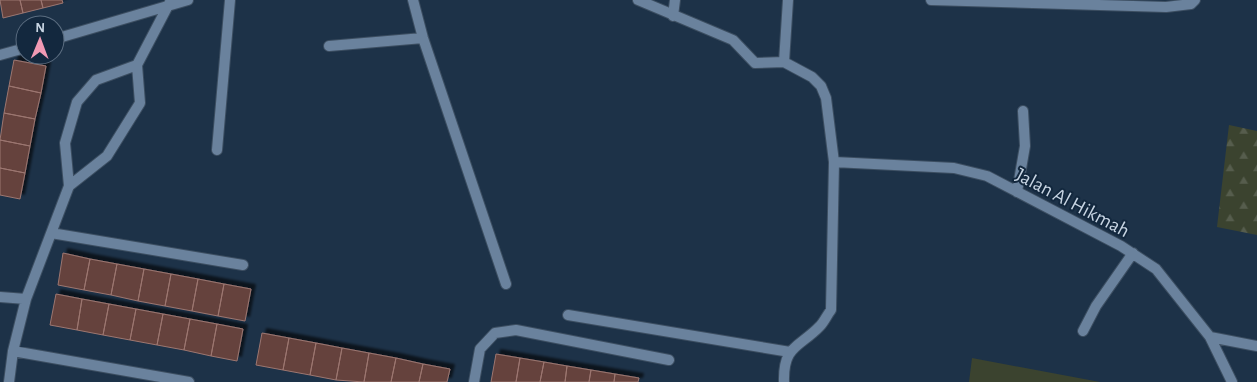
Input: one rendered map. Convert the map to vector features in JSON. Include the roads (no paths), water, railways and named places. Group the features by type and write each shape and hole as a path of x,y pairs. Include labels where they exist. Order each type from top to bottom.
{"street":[{"path":"65,36 170,3 188,0"},
{"path":"217,150 230,0"},
{"path":"413,0 423,38 506,284"},
{"path":"638,0 733,40 755,63 784,62 812,76 826,98 834,162 831,310 819,327 790,352 784,368 784,382"},
{"path":"673,16 675,0"},
{"path":"784,62 788,0"},
{"path":"931,0 1166,7 1191,4 1195,0"},
{"path":"69,186 107,156 140,103 137,65 170,3"},
{"path":"329,46 423,38"},
{"path":"0,55 15,51"},
{"path":"9,382 13,351 26,299 69,186 65,143 77,102 96,80 137,65"},
{"path":"1017,192 1025,146 1023,111"},
{"name":"Jalan Al Hikmah","path":"834,162 954,168 986,176 1133,254 1156,269 1210,337 1232,382"},
{"path":"51,233 243,265"},
{"path":"1083,331 1096,306 1133,254"},
{"path":"0,297 26,299"},
{"path":"568,315 790,352"},
{"path":"474,382 480,349 495,333 516,330 669,360"},
{"path":"1210,337 1257,346"},
{"path":"13,351 189,382"}]}
